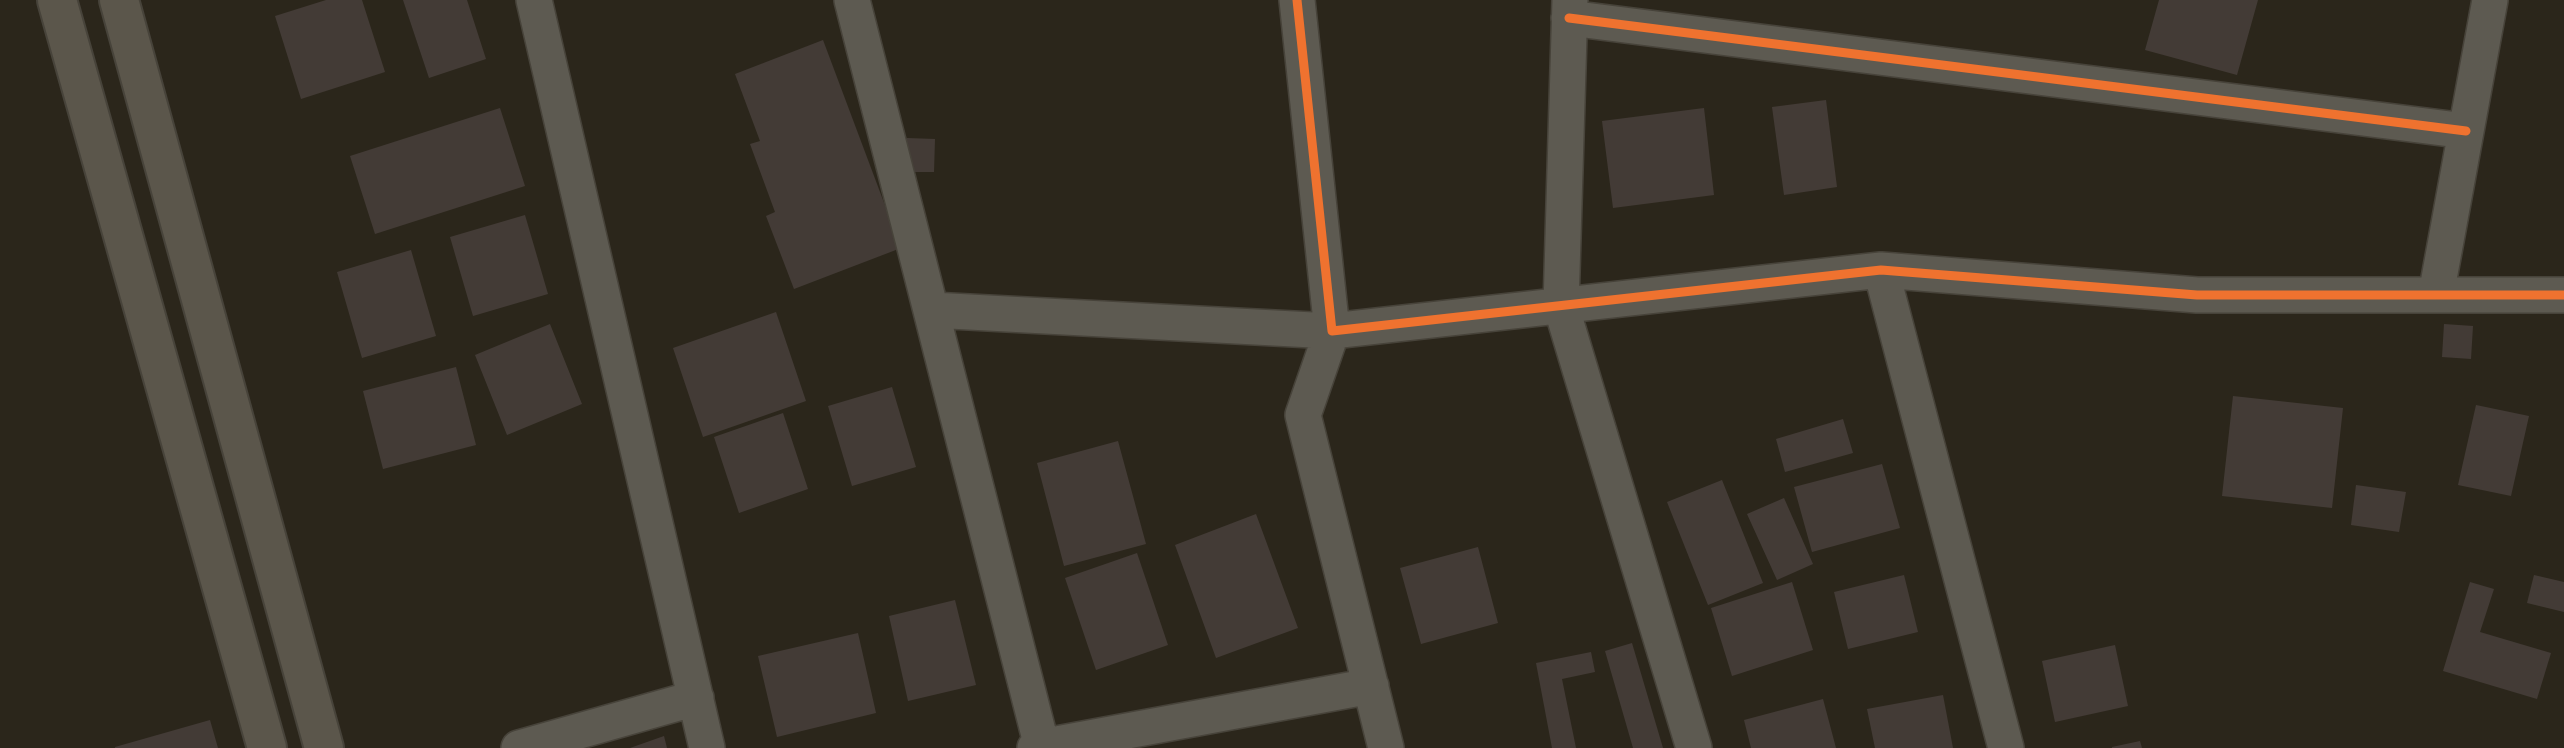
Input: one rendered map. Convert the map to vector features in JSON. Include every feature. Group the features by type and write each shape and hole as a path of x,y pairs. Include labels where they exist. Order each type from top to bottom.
{"main road":[{"path":"57,0 267,748"},
{"path":"119,0 324,748"}],"street":[{"path":"534,0 707,748"},
{"path":"852,0 1039,747 1371,686"},
{"path":"1297,0 1332,331 1303,415 1386,748"},
{"path":"2436,295 2490,0"},
{"path":"1694,748 1561,306 1569,9 2466,131"},
{"path":"931,310 1332,331 1881,270 2197,295 2564,295"},
{"path":"1881,270 2006,748"},
{"path":"519,748 696,698"}],"building":[{"path":"326,0 362,0 385,72 301,99 275,16"},
{"path":"403,0 467,0 486,59 429,78"},
{"path":"2159,0 2258,0 2237,75 2145,50"},
{"path":"823,40 901,248 794,289 766,216 775,212 750,144 760,141 735,74"},
{"path":"1826,100 1837,187 1784,195 1772,107"},
{"path":"500,108 525,186 375,234 350,156"},
{"path":"1704,108 1714,195 1613,208 1602,121"},
{"path":"907,138 935,139 934,172 906,172"},
{"path":"525,215 548,294 473,316 450,237"},
{"path":"411,250 436,336 362,358 337,272"},
{"path":"776,312 806,401 703,437 673,348"},
{"path":"550,324 582,404 507,435 475,355"},
{"path":"2444,324 2473,326 2471,359 2442,357"},
{"path":"456,367 476,445 383,469 363,391"},
{"path":"892,387 916,467 852,486 828,406"},
{"path":"2233,396 2343,408 2332,508 2222,496"},
{"path":"2476,405 2529,416 2511,496 2458,485"},
{"path":"783,413 808,489 739,513 714,437"},
{"path":"1843,419 1853,453 1785,472 1776,439"},
{"path":"1118,441 1146,544 1064,566 1037,463"},
{"path":"1882,464 1900,528 1812,552 1794,487"},
{"path":"1722,480 1763,583 1708,605 1667,502"},
{"path":"2356,485 2406,492 2399,532 2351,525"},
{"path":"1784,498 1813,564 1777,580 1747,514"},
{"path":"1256,514 1298,628 1216,658 1175,545"},
{"path":"1478,547 1498,623 1421,644 1400,568"},
{"path":"1137,553 1168,645 1096,670 1065,578"},
{"path":"1904,575 1918,632 1848,649 1834,592"},
{"path":"2534,575 2564,582 2564,612 2527,603"},
{"path":"1792,582 1813,650 1732,676 1711,608"},
{"path":"2470,582 2494,589 2480,632 2551,653 2537,699 2443,671"},
{"path":"955,600 976,685 908,701 889,616"},
{"path":"858,633 876,713 777,737 758,656"},
{"path":"1632,643 1663,748 1633,748 1605,651"},
{"path":"2115,645 2128,706 2055,722 2042,661"},
{"path":"1591,652 1595,672 1562,679 1576,748 1552,748 1536,663"},
{"path":"1943,695 1953,748 1875,748 1867,709"},
{"path":"1823,699 1836,748 1751,748 1744,720"},
{"path":"210,720 218,748 115,748 115,747"},
{"path":"664,736 667,748 630,748"},
{"path":"2140,741 2142,748 2112,748 2112,747"}],"cycle path":[{"path":"1297,0 1332,331 1881,270 2197,295 2564,295"},
{"path":"1569,18 2466,131"}]}
